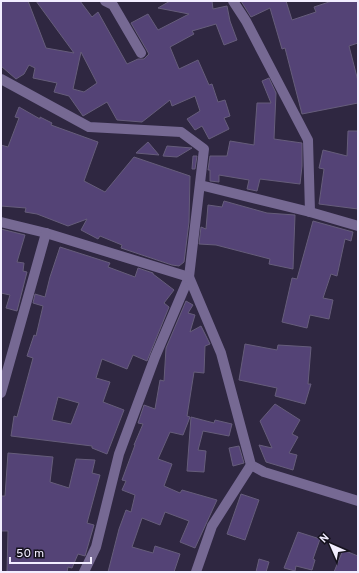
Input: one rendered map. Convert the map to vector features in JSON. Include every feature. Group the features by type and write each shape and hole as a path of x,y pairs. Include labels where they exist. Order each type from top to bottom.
{"street":[{"path":"105,1 113,6 141,53"},
{"path":"233,1 246,22 308,140 310,212"},
{"path":"1,79 89,127 181,132 204,149 189,277 155,358 119,454 96,547 84,572"},
{"path":"200,185 310,212 358,226"},
{"path":"1,222 46,233 189,277"},
{"path":"1,393 46,233"},
{"path":"189,277 221,353 251,465 264,472 358,501"},
{"path":"196,572 212,526 251,465"}],"building":[{"path":"1,1 28,1 46,48 74,53 36,1 80,1 92,17 98,12 127,64 138,59 144,59 149,54 131,23 148,14 158,30 189,14 158,8 170,1 212,1 213,9 227,6 230,21 237,40 224,45 216,24 192,31 194,34 170,47 179,69 198,60 209,85 212,84 218,102 225,100 230,116 224,118 229,129 209,139 202,126 195,130 187,119 200,111 195,96 172,106 170,100 142,122 117,120 107,102 83,116 69,96 54,92 57,83 33,78 35,68 29,65 24,74 16,79 1,66","holes":["81,52 97,83 84,92 73,89"]},
{"path":"241,1 286,1 292,20 316,12 314,7 332,1 358,1 358,43 349,46 358,81 358,103 302,114 285,48 282,49 270,8 251,17"},
{"path":"269,78 276,93 274,139 302,143 300,184 260,179 257,191 247,189 249,180 219,175 219,182 210,181 210,170 208,170 210,156 227,156 230,141 254,145 257,103 271,103 262,81"},
{"path":"19,107 40,119 40,117 52,123 51,125 98,142 84,181 105,192 134,157 190,176 189,222 184,262 179,266 172,265 121,248 122,245 100,236 98,239 81,230 87,219 68,226 37,214 25,212 26,208 1,206 1,145 8,147 19,118 15,117"},
{"path":"348,131 358,131 358,209 319,204 324,169 319,168 323,150 347,156"},
{"path":"148,142 159,155 136,153"},
{"path":"167,146 192,148 177,157 163,156"},
{"path":"193,156 197,156 195,169 192,169"},
{"path":"224,201 267,213 295,215 293,269 269,264 270,259 216,245 199,244 201,227 206,229 208,205 222,207"},
{"path":"313,221 353,232 351,241 345,239 337,276 331,274 323,298 333,300 329,319 310,315 307,328 282,322 292,278 297,279"},
{"path":"1,229 25,235 17,262 24,263 23,271 27,272 17,311 6,308 10,295 1,293"},
{"path":"60,247 110,263 108,267 135,277 138,268 153,273 174,290 164,303 169,307 147,361 133,355 127,369 102,359 96,378 110,382 103,402 124,410 107,454 92,448 92,446 11,436 14,416 17,417 33,358 27,356 34,335 36,336 43,306 33,303 35,294 45,297","holes":["58,397 79,403 71,424 52,420"]},
{"path":"186,301 193,305 188,313 195,315 190,332 201,326 210,344 205,346 204,373 194,372 187,416 190,417 183,435 170,432 158,459 172,464 164,486 180,493 182,490 217,500 195,548 180,542 189,521 165,512 160,525 142,518 132,547 153,553 155,546 180,554 174,572 108,572 119,529 126,510 131,512 135,495 122,490 126,481 122,480 143,424 138,423 144,405 155,409 160,380 164,381 166,348"},
{"path":"245,344 277,350 278,345 311,347 308,384 311,384 305,404 275,396 277,388 239,380"},
{"path":"275,404 300,420 292,434 298,437 289,453 297,455 293,470 266,462 259,445 272,448 260,421"},
{"path":"191,417 214,423 215,420 232,424 229,436 203,431 198,450 206,451 204,472 187,471"},
{"path":"239,446 244,463 233,466 229,448"},
{"path":"8,453 53,457 50,482 69,488 76,459 95,460 92,473 100,475 87,523 94,525 85,556 78,554 72,568 68,567 67,572 7,572 8,531 1,531 1,496 5,496"},
{"path":"241,494 259,500 245,540 227,534"},
{"path":"298,532 320,539 313,559 315,560 312,570 296,566 295,571 284,568"},
{"path":"343,550 358,556 358,572 334,572"},
{"path":"259,559 269,562 266,572 256,572"}]}
